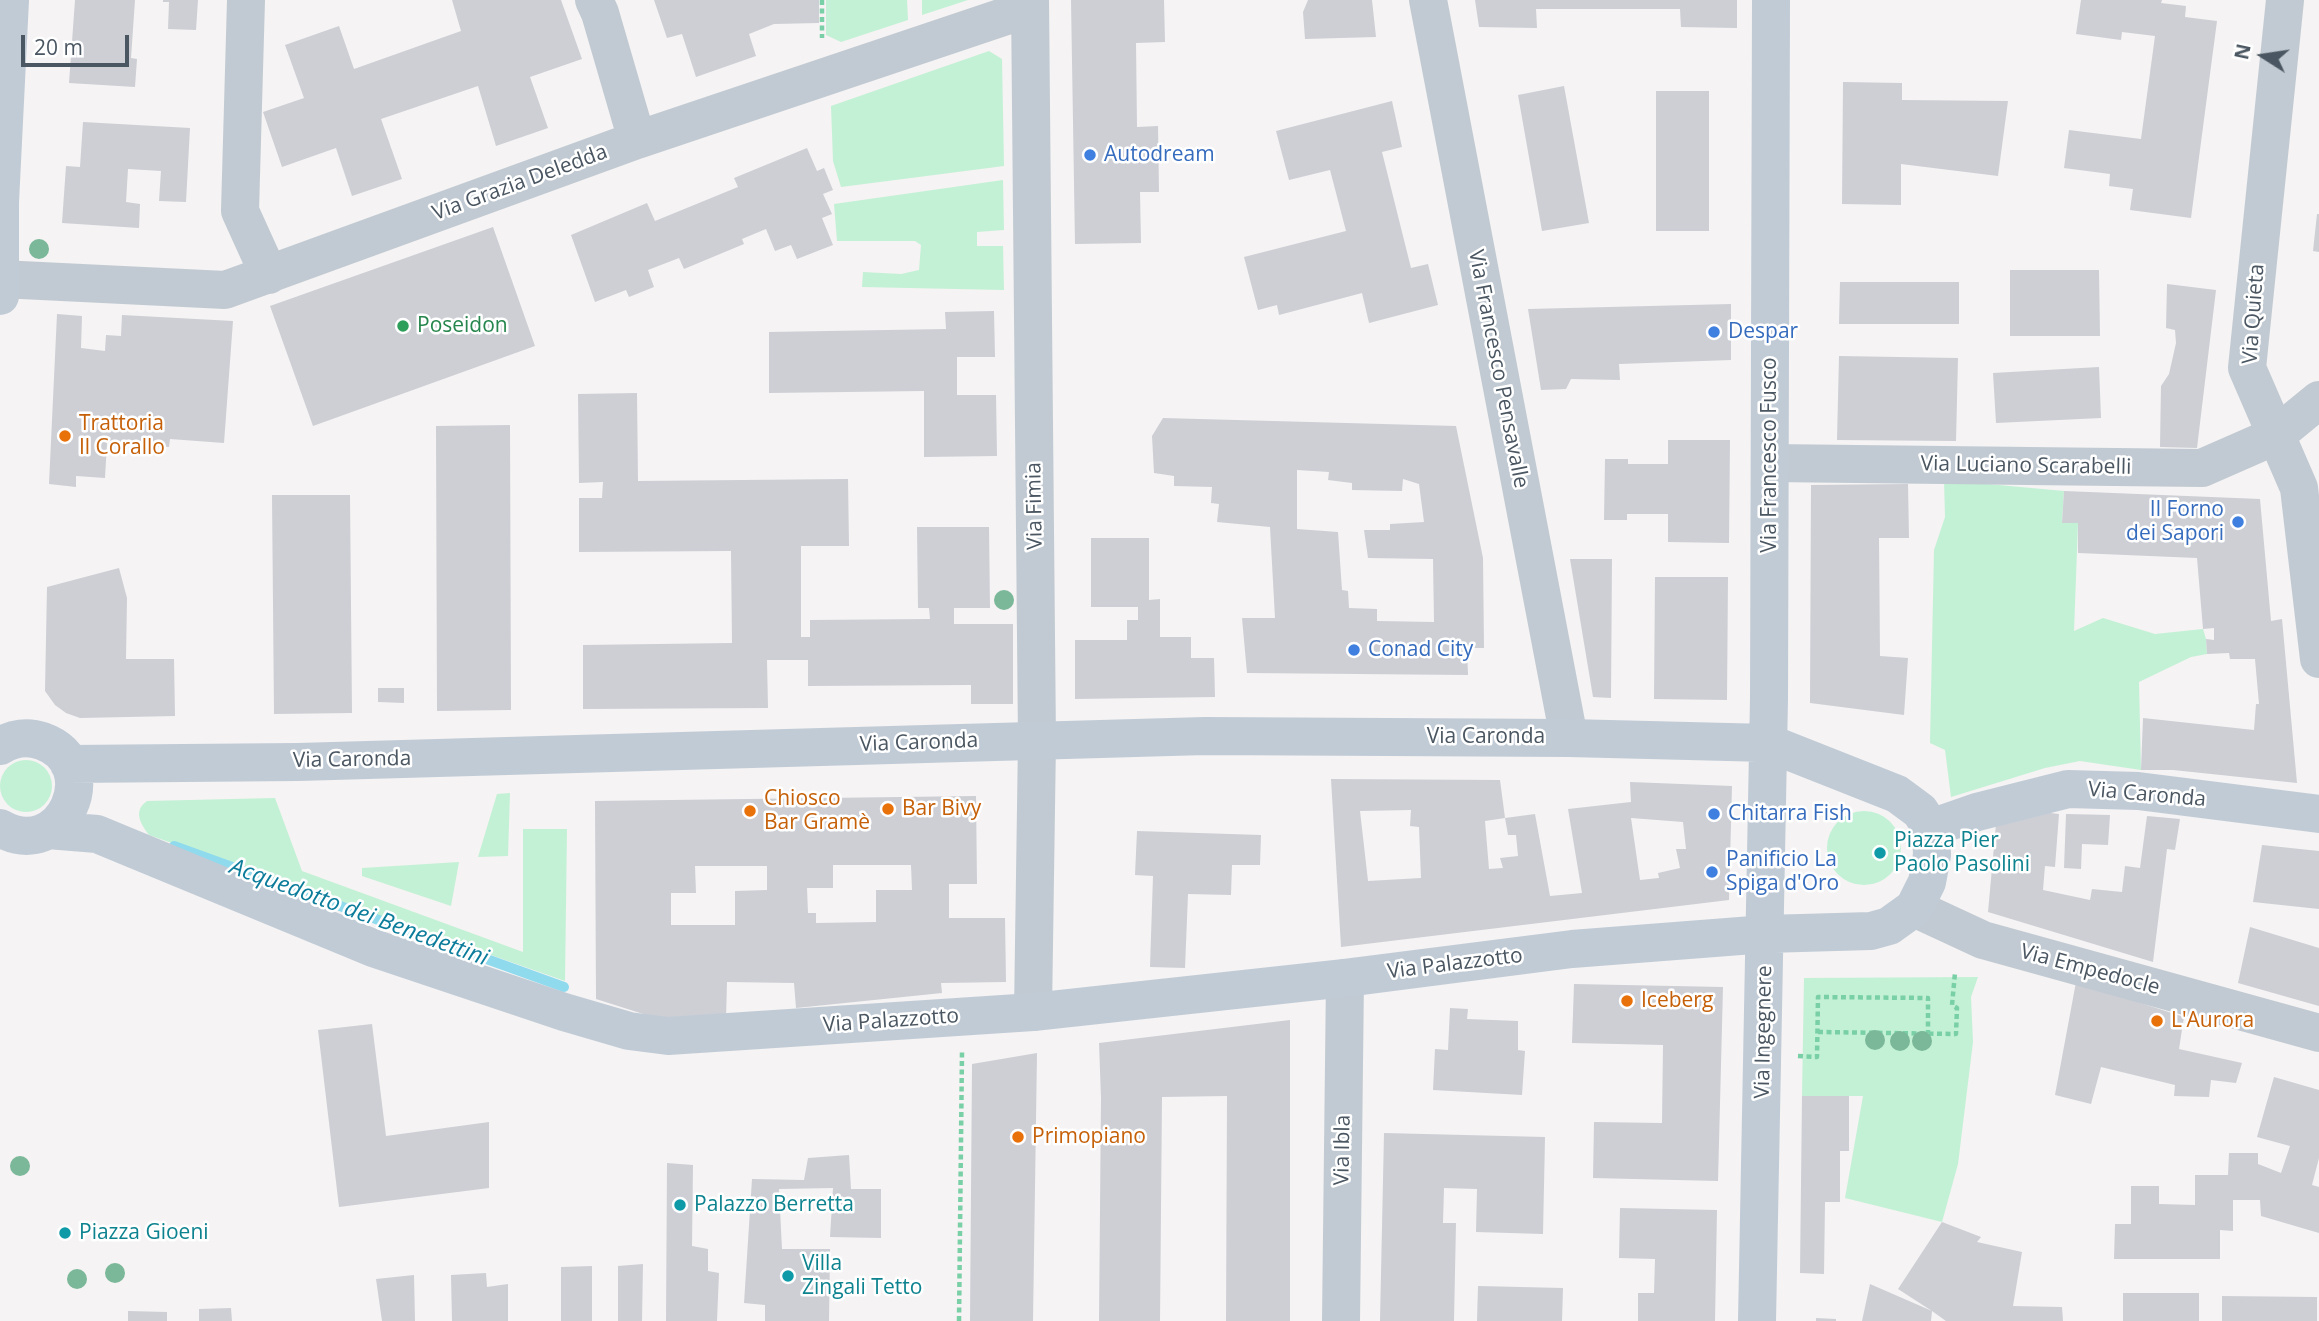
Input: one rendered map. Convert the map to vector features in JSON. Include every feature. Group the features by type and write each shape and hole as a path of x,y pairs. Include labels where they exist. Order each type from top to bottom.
{"main road":[{"path":"0,296 0,202 10,0"},
{"name":"Via Francesco Fusco","path":"1768,743 1771,0"},
{"name":"Via Caronda","path":"69,764 298,762 1205,736 1569,738 1768,743"},
{"path":"0,746 20,738 35,739 55,748 69,764 75,784 72,804 61,821 48,830"},
{"path":"1768,743 1897,794 1920,811 1931,828 1933,855 1927,881 1914,908"},
{"name":"Via Ingegnere","path":"1758,1321 1768,743"},
{"name":"Via Caronda","path":"1931,828 1977,812 2068,789 2138,790 2319,814"},
{"name":"Via Palazzotto","path":"1,830 18,836 34,835 48,830 97,834 373,948 564,1012 629,1031 668,1036 1033,1012 1345,978 1572,949 1766,934 1871,931 1889,926 1914,908"}],"street":[{"path":"246,0 240,211 268,275"},
{"name":"Via Francesco Pensavalle","path":"1428,0 1569,738"},
{"name":"Via Quieta","path":"2286,0 2247,368 2299,488 2319,659"},
{"path":"599,4 637,140"},
{"name":"Via Grazia Deledda","path":"0,279 225,290 637,140 1030,4"},
{"name":"Via Fimia","path":"1030,4 1037,740 1033,1012"},
{"name":"Via Luciano Scarabelli","path":"1770,463 2202,468 2275,436 2319,400"},
{"name":"Via Empedocle","path":"1914,908 1983,940 2319,1033"},
{"name":"Via Ibla","path":"1341,1321 1345,978"}],"path":[{"path":"1818,1032 1956,1034 1957,1009 1952,1005 1955,973"},
{"path":"1794,1056 1817,1057 1818,997 1928,998 1928,1033"},
{"path":"959,1321 961,1064 965,1016"}],"green space":[{"path":"826,0 907,0 908,20 841,42 826,35"},
{"path":"922,0 968,0 922,15"},
{"path":"989,51 1002,59 1004,166 841,187 833,161 831,106"},
{"path":"1003,180 1004,230 977,232 977,246 1003,246 1004,290 862,287 863,272 901,274 919,270 921,245 915,241 837,241 834,204"},
{"path":"1944,480 2064,491 2062,523 2078,523 2074,631 2103,618 2155,634 2203,629 2207,654 2191,657 2139,682 2141,770 2080,761 2045,768 1951,797 1945,750 1930,743 1934,550 1945,517"},
{"path":"26,760 36,762 44,768 50,776 50,796 44,804 36,810 26,812 16,810 8,804 2,796 0,786 2,776 8,768 16,762"},
{"path":"510,793 508,856 478,857 497,794"},
{"path":"275,798 302,871 523,952 523,829 567,829 565,981 149,835 139,817 140,809 147,801"},
{"path":"1864,811 1885,817 1895,827 1901,848 1895,869 1885,879 1864,885 1843,879 1833,869 1827,848 1833,827 1843,817"},
{"path":"459,862 451,906 362,876 362,868"},
{"path":"1978,977 1971,997 1973,1042 1958,1164 1942,1222 1845,1198 1863,1096 1802,1096 1804,978"}],"building":[{"path":"75,0 135,0 131,58 137,59 135,87 69,83"},
{"path":"163,0 198,0 196,30 168,29 169,2"},
{"path":"452,0 561,0 582,59 530,77 548,128 496,146 478,86 381,119 402,179 352,196 336,148 282,167 263,112 304,98 285,45 339,26 354,69 461,31"},
{"path":"654,0 819,0 819,23 774,24 749,34 756,56 696,77 682,34 667,38"},
{"path":"1071,0 1164,0 1165,42 1136,43 1137,127 1158,126 1159,192 1140,192 1141,243 1075,244"},
{"path":"1308,0 1372,0 1376,37 1305,39 1303,12"},
{"path":"1475,0 1737,0 1737,28 1681,27 1680,9 1536,9 1537,28 1479,27"},
{"path":"2081,0 2162,0 2161,3 2186,6 2185,17 2217,21 2191,218 2130,210 2133,189 2109,186 2110,174 2064,168 2069,130 2141,139 2155,36 2122,32 2121,40 2076,34"},
{"path":"1843,82 1902,83 1902,100 2008,101 1998,176 1901,164 1901,205 1842,204"},
{"path":"1564,86 1589,223 1542,231 1518,95"},
{"path":"1656,91 1709,91 1709,231 1656,231"},
{"path":"1392,101 1402,147 1382,152 1411,268 1428,264 1438,305 1369,323 1362,293 1279,315 1277,305 1258,310 1244,257 1346,231 1330,170 1289,180 1276,131"},
{"path":"83,122 190,128 186,202 159,201 161,171 128,169 126,202 140,204 139,228 62,223 66,166 80,167"},
{"path":"807,148 817,171 824,168 833,190 823,194 832,214 822,218 833,245 797,259 791,245 775,251 766,229 742,239 744,244 684,269 679,258 648,270 654,287 629,297 626,290 595,302 571,235 647,203 655,221 738,187 734,178"},
{"path":"2319,214 2319,252 2313,251"},
{"name":"Poseidon","path":"493,227 535,346 313,426 270,306"},
{"path":"2010,270 2099,270 2100,336 2010,336"},
{"path":"1840,282 1959,282 1959,324 1839,324"},
{"path":"2167,284 2216,290 2197,448 2160,447 2161,386 2169,374 2176,343 2175,330 2166,328"},
{"path":"1731,304 1731,360 1619,364 1620,380 1571,379 1566,389 1541,390 1528,309"},
{"path":"994,311 995,357 957,357 957,395 996,395 997,456 924,457 924,391 769,393 769,332 946,329 945,312"},
{"path":"57,314 82,316 81,348 105,351 106,335 121,336 122,315 233,321 224,443 170,439 169,447 107,443 105,478 76,476 76,487 49,484"},
{"path":"1839,356 1958,358 1956,441 1837,440"},
{"path":"2099,367 2101,418 1996,423 1993,373"},
{"path":"637,393 638,481 848,479 849,546 801,546 801,637 810,637 810,620 930,619 929,608 918,608 917,527 989,527 990,608 954,608 954,624 1013,624 1013,704 971,704 971,685 808,686 808,660 767,660 768,708 583,709 583,645 732,643 731,551 579,552 579,498 602,498 603,482 579,483 578,394"},
{"path":"1163,418 1456,426 1483,558 1484,648 1467,648 1468,675 1247,673 1242,618 1275,618 1270,527 1217,522 1219,504 1211,503 1212,487 1174,486 1174,476 1154,473 1152,436","holes":["1297,470 1329,472 1328,480 1352,483 1352,490 1402,491 1403,479 1419,484 1424,522 1390,524 1390,530 1364,530 1368,558 1433,559 1434,622 1377,621 1377,609 1349,608 1348,591 1342,590 1338,532 1297,529"]},
{"path":"510,425 511,710 437,711 436,426"},
{"path":"1668,440 1730,440 1729,543 1668,542 1668,514 1627,514 1627,520 1604,520 1605,459 1628,459 1628,464 1668,464"},
{"path":"1908,484 1909,538 1879,538 1880,656 1908,658 1904,715 1810,703 1811,485"},
{"path":"2064,491 2260,499 2271,621 2282,619 2297,783 2173,770 2141,770 2143,718 2254,730 2256,704 2259,704 2255,659 2230,659 2229,653 2207,654 2206,639 2214,640 2214,628 2203,629 2197,558 2078,553 2078,523 2062,523"},
{"path":"272,495 350,495 352,713 274,714"},
{"path":"1091,538 1149,538 1149,600 1160,599 1160,637 1191,637 1191,658 1214,658 1215,697 1075,699 1075,640 1127,640 1127,620 1138,620 1138,607 1091,607"},
{"path":"1570,559 1612,559 1611,698 1593,697"},
{"path":"119,568 127,598 126,659 174,659 175,716 80,718 55,705 45,691 47,587"},
{"path":"1655,577 1728,577 1727,700 1654,699"},
{"path":"378,688 404,688 404,703 378,702"},
{"path":"1331,779 1500,780 1505,818 1535,814 1550,896 1582,893 1568,809 1631,802 1630,782 1732,786 1729,900 1341,947","holes":["1411,810 1410,826 1419,827 1421,878 1368,881 1360,811","1505,818 1508,835 1516,835 1518,856 1500,858 1503,868 1489,869 1485,821","1631,818 1683,822 1686,849 1676,849 1680,868 1658,873 1659,878 1640,880"]},
{"path":"976,796 977,884 949,884 949,918 1005,918 1006,982 941,983 942,993 796,1008 794,983 727,982 726,1019 659,1019 596,999 595,801","holes":["833,865 911,865 912,890 876,890 876,922 816,923 816,913 808,913 807,888 833,888","695,866 767,866 767,890 735,891 735,925 671,925 671,893 696,893"]},
{"path":"2042,812 2059,814 2055,867 2045,866 2043,890 2090,900 2092,889 2122,892 2125,866 2140,868 2147,816 2180,819 2175,850 2167,849 2153,962 1988,912 1996,824"},
{"path":"2066,814 2110,815 2108,845 2082,844 2081,869 2064,868"},
{"path":"1137,831 1261,835 1260,865 1232,865 1231,895 1188,894 1185,968 1150,967 1153,876 1135,875"},
{"path":"2262,845 2319,851 2319,909 2253,902"},
{"path":"2250,927 2319,948 2319,1006 2238,983"},
{"path":"2076,982 2184,1017 2179,1049 2242,1063 2236,1083 2211,1080 2209,1097 2174,1096 2175,1085 2101,1067 2091,1104 2055,1095"},
{"path":"1574,984 1723,987 1718,1181 1593,1178 1594,1122 1662,1123 1663,1045 1572,1043"},
{"path":"1450,1008 1468,1009 1467,1019 1518,1021 1518,1050 1525,1051 1522,1095 1433,1090 1435,1049 1448,1050"},
{"path":"1290,1020 1290,1321 1226,1321 1227,1096 1162,1097 1160,1321 1099,1321 1099,1043"},
{"path":"372,1024 386,1136 489,1122 489,1188 339,1207 318,1030"},
{"path":"1037,1053 1033,1321 970,1321 972,1064"},
{"path":"2274,1077 2319,1090 2319,1158 2312,1185 2319,1187 2319,1233 2261,1216 2260,1200 2233,1200 2233,1231 2220,1230 2220,1259 2114,1259 2115,1224 2131,1224 2131,1186 2159,1186 2159,1204 2195,1205 2195,1175 2228,1175 2229,1153 2258,1153 2258,1164 2281,1173 2290,1146 2257,1137"},
{"path":"1802,1096 1849,1096 1849,1151 1840,1151 1840,1202 1825,1202 1824,1274 1800,1273"},
{"path":"1384,1133 1545,1137 1543,1234 1476,1232 1477,1189 1444,1188 1443,1223 1456,1223 1454,1321 1380,1321"},
{"path":"849,1155 851,1189 881,1189 881,1238 830,1237 833,1188 779,1189 782,1249 830,1249 829,1321 765,1321 765,1305 744,1303 752,1179 804,1180 808,1158"},
{"name":"Palazzo Berretta","path":"667,1163 693,1165 692,1246 708,1249 708,1271 719,1273 717,1321 666,1321"},
{"path":"1620,1208 1717,1210 1715,1321 1638,1321 1638,1293 1654,1293 1655,1259 1619,1258"},
{"path":"1942,1222 1981,1237 1977,1242 2022,1252 2013,1306 2062,1307 2063,1321 1946,1321 1898,1289"},
{"path":"643,1264 642,1321 618,1321 618,1266"},
{"path":"592,1266 592,1321 561,1321 561,1267"},
{"path":"486,1273 487,1287 508,1284 508,1321 452,1321 451,1275"},
{"path":"414,1275 415,1321 382,1321 376,1279"},
{"path":"1870,1284 1932,1311 1931,1321 1862,1321"},
{"path":"1478,1286 1563,1288 1562,1321 1477,1321"},
{"path":"2123,1293 2199,1293 2199,1321 2123,1321"},
{"path":"2222,1296 2317,1297 2317,1321 2222,1321"},
{"path":"231,1308 232,1321 199,1321 199,1309"},
{"path":"128,1311 167,1312 167,1321 128,1321"},
{"path":"1816,1318 1836,1319 1836,1321 1816,1321"}],"waterway":[{"name":"Acquedotto dei Benedettini","path":"174,846 564,987"}],"place":[{"name":"Autodream","path":"1090,155"},
{"name":"Poseidon","path":"403,326"},
{"name":"Despar","path":"1714,332"},
{"name":"Trattoria Il Corallo","path":"65,436"},
{"name":"Il Forno dei Sapori","path":"2238,522"},
{"name":"Conad City","path":"1354,650"},
{"name":"Bar Bivy","path":"888,809"},
{"name":"Chiosco Bar Gramè","path":"750,811"},
{"name":"Chitarra Fish","path":"1714,814"},
{"name":"Piazza Pier Paolo Pasolini","path":"1880,853"},
{"name":"Panificio La Spiga d'Oro","path":"1712,872"},
{"name":"Iceberg","path":"1627,1001"},
{"name":"L'Aurora","path":"2157,1021"},
{"name":"Primopiano","path":"1018,1137"},
{"name":"Palazzo Berretta","path":"680,1205"},
{"name":"Piazza Gioeni","path":"65,1233"},
{"name":"Villa Zingali Tetto","path":"788,1276"}]}
